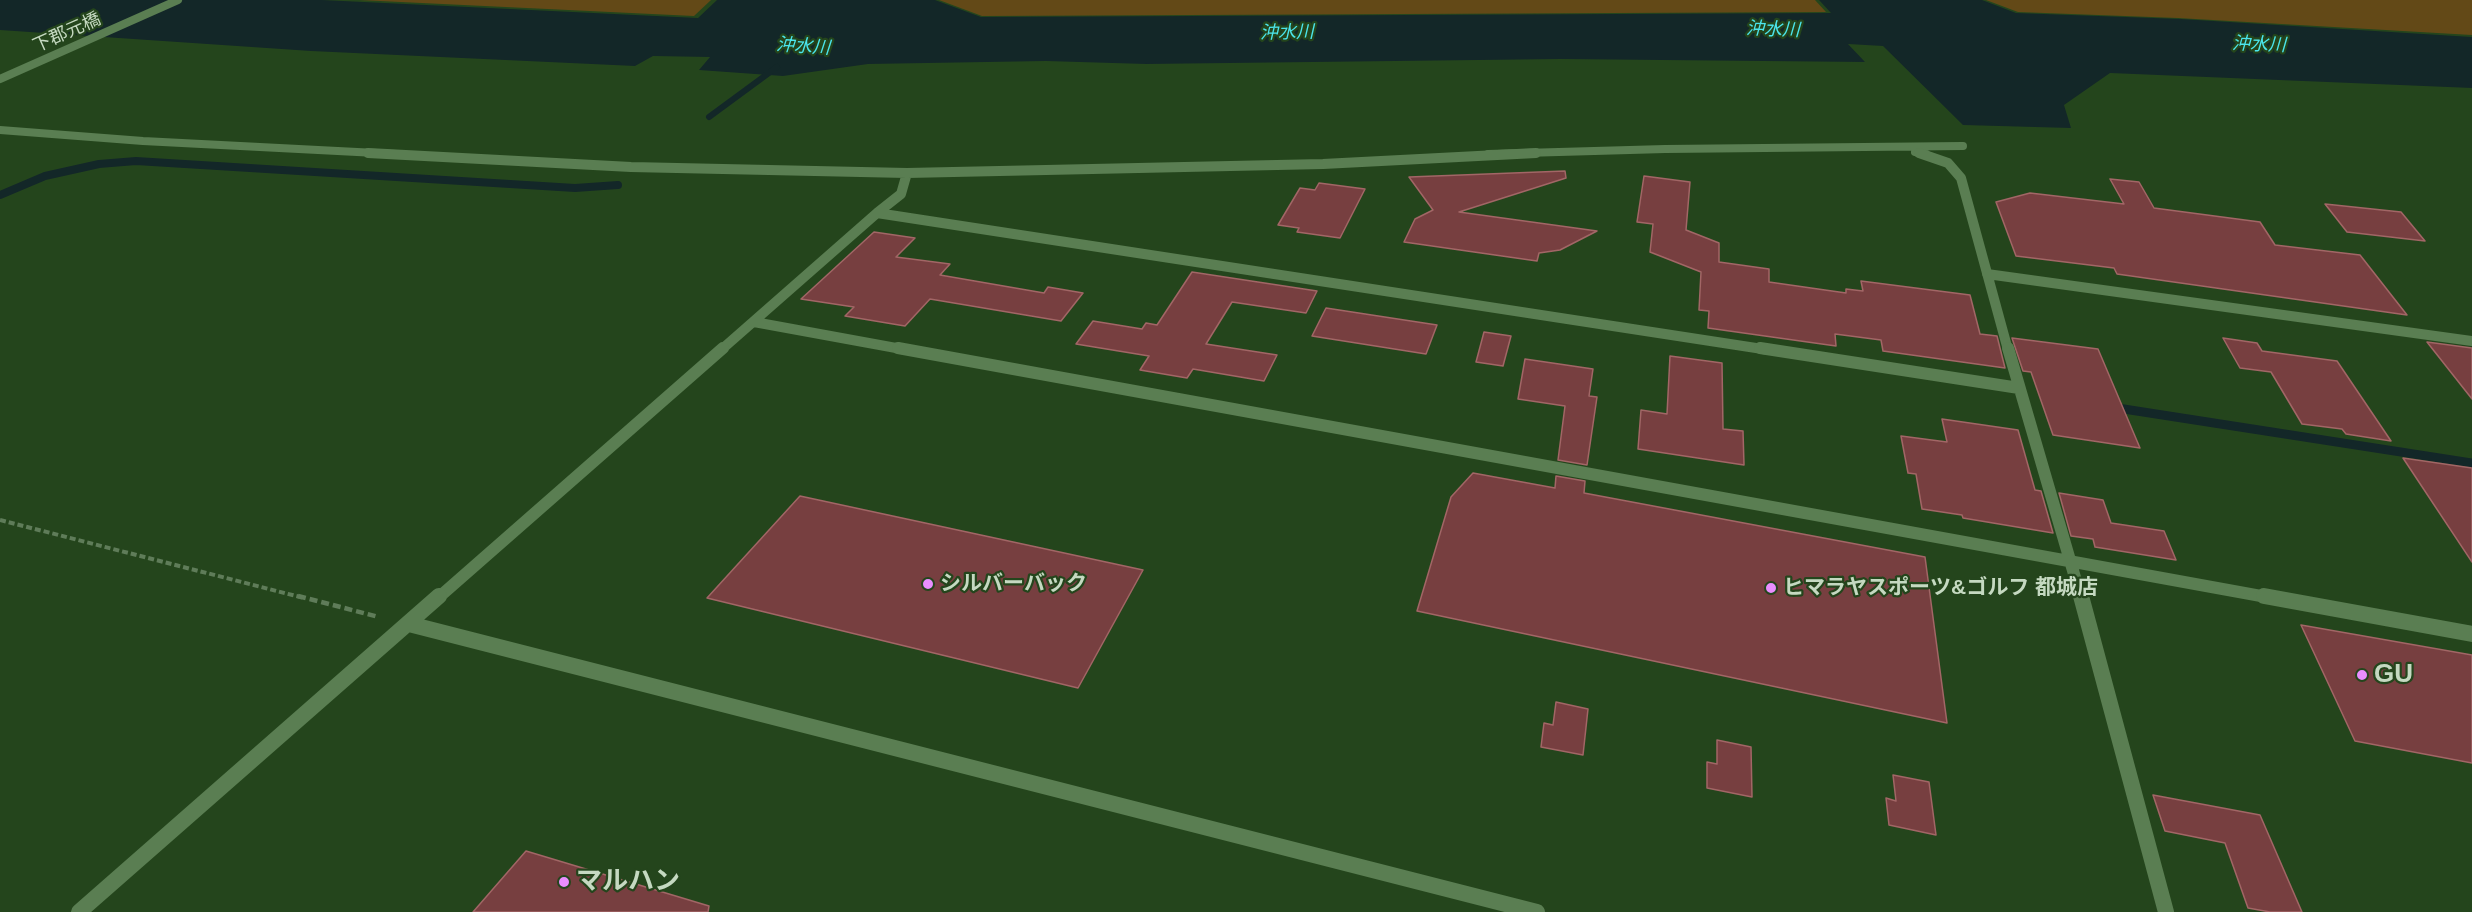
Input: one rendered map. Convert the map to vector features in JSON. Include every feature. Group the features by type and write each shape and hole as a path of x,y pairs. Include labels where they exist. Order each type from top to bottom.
{"street":[{"name":"下郡元橋","path":"0,79 178,0"},
{"path":"0,130 143,141 631,166 907,173 1194,168 1471,155 1665,149 1963,146"},
{"path":"1899,148 1933,156 1956,168 2071,560 2166,912"},
{"path":"79,912 900,194 907,173"},
{"path":"877,213 2019,388"},
{"path":"1987,274 2472,341"},
{"path":"754,322 2472,634"},
{"path":"409,624 1537,912"}],"path":[{"path":"0,520 409,624"}],"shaded area":[{"path":"359,0 711,0 694,16"},
{"path":"939,0 1815,0 1826,12 982,16"},
{"path":"1986,0 2472,0 2472,35 2178,18 2018,12"}],"water":[{"name":"沖水川","path":"0,0 322,0 698,18 717,0 935,0 981,17 1831,13 1819,0 1982,0 2016,13 2181,19 2472,37 2472,88 2110,73 2064,105 2071,128 1963,125 1883,46 1848,44 1865,62 1561,59 1146,64 1046,61 868,64 783,76 699,70 710,57 653,56 635,66 311,51 0,30"}],"building":[{"path":"1565,171 1566,178 1459,212 1597,231 1560,250 1539,253 1537,261 1404,242 1415,219 1433,210 1409,177"},
{"path":"1644,176 1690,182 1686,230 1719,243 1719,262 1769,269 1769,282 1846,293 1846,289 1863,291 1861,281 1970,295 1980,334 1997,336 2005,368 1883,351 1881,340 1835,334 1836,346 1708,328 1709,311 1699,310 1701,272 1650,252 1653,224 1637,222"},
{"path":"2110,179 2139,182 2154,208 2260,222 2275,245 2360,255 2407,315 2117,274 2114,268 2016,256 1996,202 2030,193 2124,204"},
{"path":"1319,183 1365,189 1340,238 1297,232 1299,228 1278,225 1300,188 1315,190"},
{"path":"2325,204 2401,212 2425,241 2347,232"},
{"path":"874,232 915,238 896,257 950,264 940,275 1044,293 1048,287 1083,293 1061,321 930,299 905,326 845,316 854,307 801,299"},
{"path":"1192,272 1317,291 1306,313 1232,302 1206,344 1277,355 1264,381 1193,369 1187,378 1140,370 1149,356 1076,344 1093,321 1142,329 1146,323 1157,325"},
{"path":"1326,308 1437,325 1426,354 1312,336"},
{"path":"1484,332 1511,336 1503,366 1476,362"},
{"path":"2012,338 2098,349 2140,448 2053,435 2031,372 2023,371"},
{"path":"2223,338 2257,343 2262,351 2337,361 2391,441 2346,434 2342,429 2302,424 2271,372 2240,368"},
{"path":"2427,342 2472,348 2472,399"},
{"path":"1670,356 1722,363 1723,429 1743,431 1744,465 1638,449 1641,410 1667,414"},
{"path":"1525,359 1593,369 1589,396 1597,397 1587,465 1558,460 1565,406 1518,399"},
{"path":"1942,419 2018,430 2035,490 2041,491 2053,533 1922,509 1916,474 1908,473 1901,436 1947,442"},
{"path":"2403,458 2472,468 2472,562"},
{"path":"1473,473 1555,488 1556,476 1585,481 1584,493 1925,557 1947,723 1417,611 1451,497"},
{"path":"2059,493 2103,500 2111,523 2164,531 2176,560 2095,547 2093,539 2071,536"},
{"name":"シルバーバック","path":"800,496 1143,570 1078,688 707,598"},
{"path":"2301,625 2472,655 2472,763 2355,741"},
{"path":"1556,702 1588,709 1583,755 1541,747 1544,723 1553,725"},
{"path":"1717,740 1751,747 1752,797 1707,788 1707,762 1717,764"},
{"path":"1893,775 1929,782 1936,835 1889,825 1886,798 1896,801"},
{"path":"2153,795 2260,815 2302,912 2270,912 2248,908 2225,843 2165,831"},
{"name":"マルハン","path":"526,851 709,906 708,912 473,912"}],"waterway":[{"path":"709,117 777,67"},
{"path":"0,195 45,176 99,164 136,161 575,188 618,185"},
{"path":"2111,407 2472,463"}],"place":[{"name":"シルバーバック","path":"928,584"},
{"name":"ヒマラヤスポーツ&ゴルフ 都城店","path":"1771,588"},
{"name":"GU","path":"2362,675"},
{"name":"マルハン","path":"564,882"}]}
